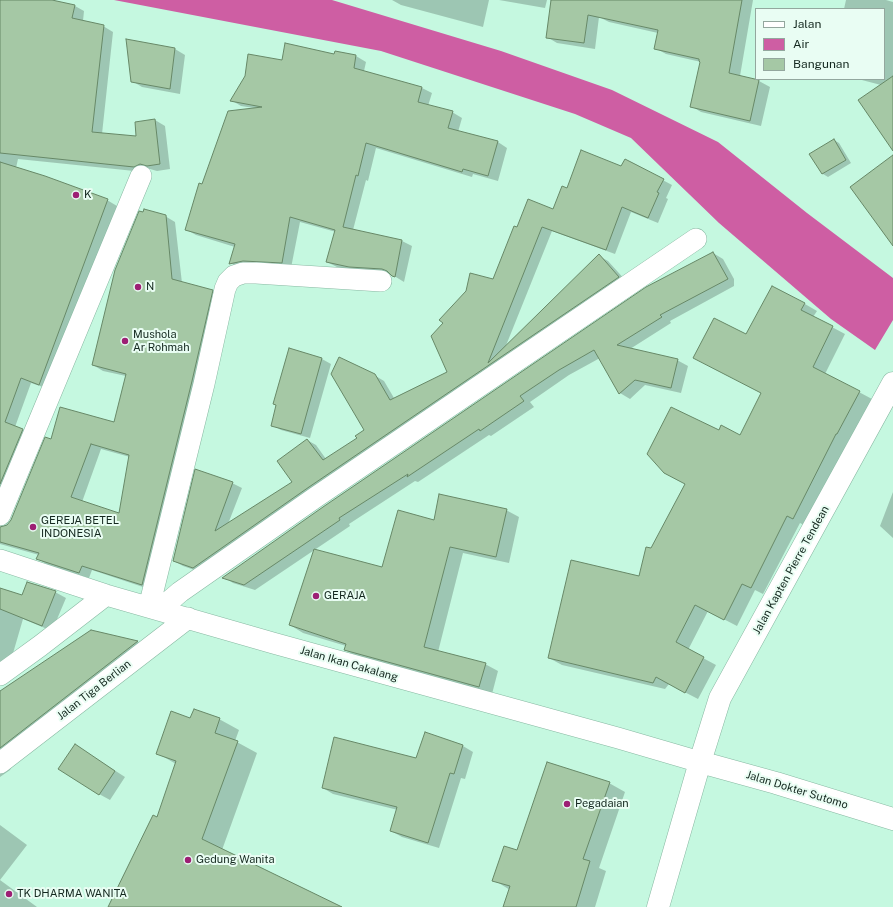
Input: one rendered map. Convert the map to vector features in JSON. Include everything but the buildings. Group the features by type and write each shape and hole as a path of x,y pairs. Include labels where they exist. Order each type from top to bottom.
{"main road":[{"name":"Jalan Kapten Pierre Tendean","path":"658,907 720,698 893,383"},
{"name":"Jalan Dokter Sutomo","path":"700,762 776,783 893,819"}],"street":[{"path":"0,515 141,176"},
{"path":"154,609 696,240"},
{"path":"154,609 225,289 228,282 234,276 243,273 381,282"},
{"name":"Jalan Ikan Cakalang","path":"0,560 106,595 154,609 700,762"},
{"path":"0,674 40,646 106,595"},
{"name":"Jalan Tiga Berlian","path":"0,763 188,618"}],"water":[{"path":"114,0 332,0 501,51 612,90 718,142 807,213 893,278 893,320 875,350 831,319 719,223 631,138 575,114 381,51"}],"place":[{"name":"K","path":"76,195"},
{"name":"N","path":"138,287"},
{"name":"Mushola Ar Rohmah","path":"125,341"},
{"name":"GEREJA BETEL INDONESIA","path":"33,527"},
{"name":"GERAJA","path":"316,596"},
{"name":"Pegadaian","path":"567,804"},
{"name":"Gedung Wanita","path":"188,860"},
{"name":"TK DHARMA WANITA","path":"9,894"}]}
